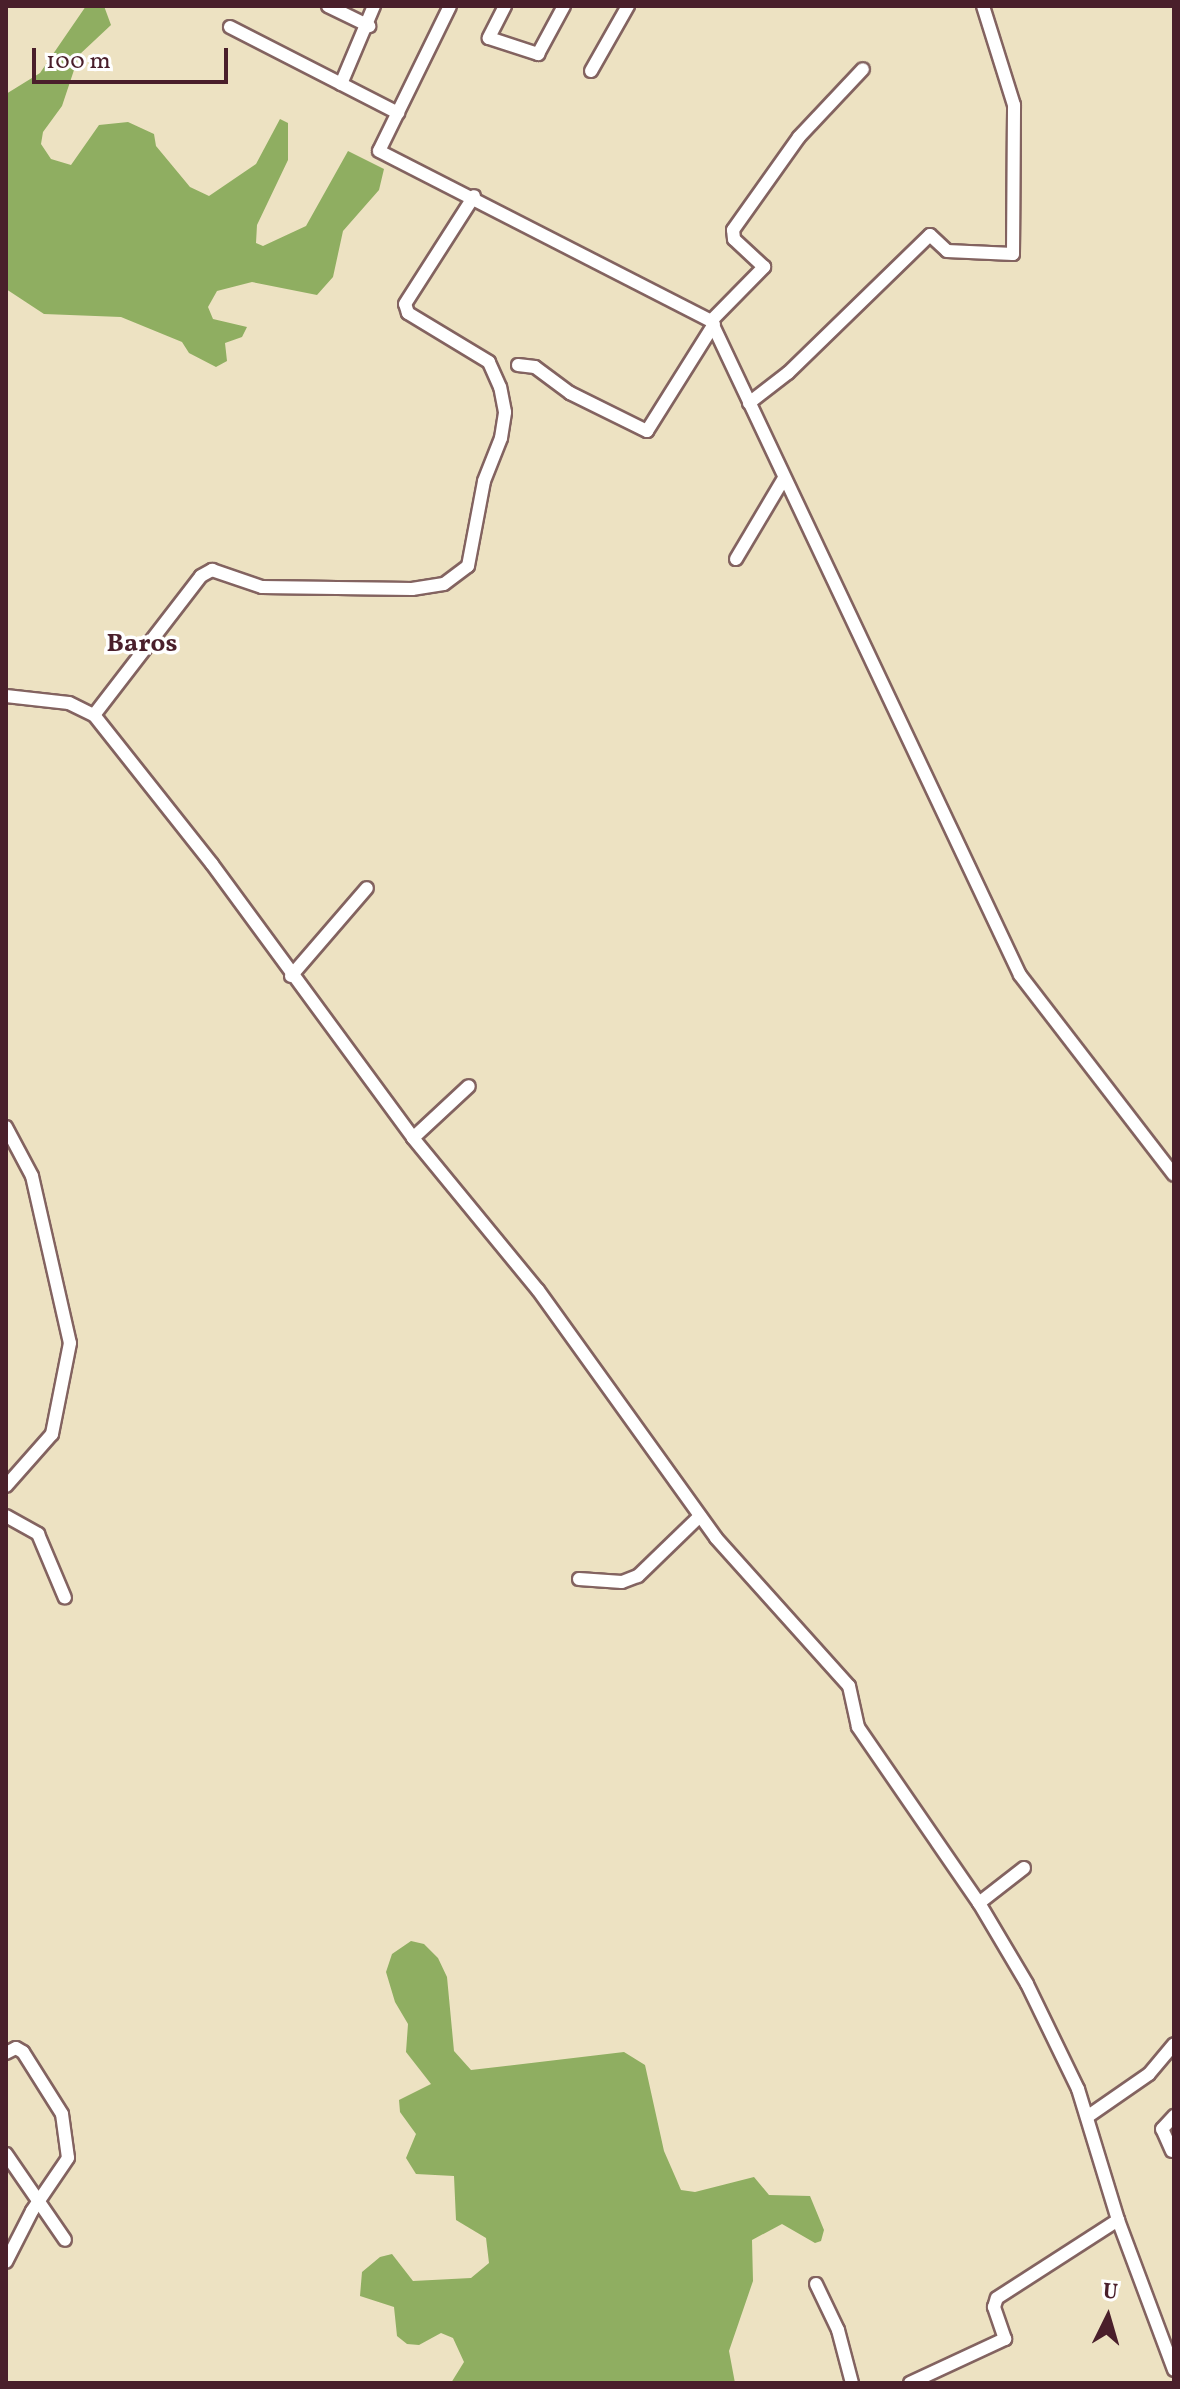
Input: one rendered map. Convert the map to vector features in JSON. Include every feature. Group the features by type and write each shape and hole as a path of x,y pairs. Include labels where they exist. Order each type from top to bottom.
{"street":[{"path":"328,6 369,26"},
{"path":"341,84 369,26 374,6"},
{"path":"450,6 379,151 474,196 713,322 783,480 1020,975 1174,1175"},
{"path":"505,6 489,38 538,54 564,6"},
{"path":"591,71 628,6"},
{"path":"749,403 788,373 930,235 947,251 1013,254 1014,105 983,6"},
{"path":"230,27 398,113"},
{"path":"518,365 535,367 570,393 647,431 713,322 764,267 734,239 733,230 799,137 863,69"},
{"path":"94,715 201,576 212,570 262,587 412,589 444,584 468,566 484,481 501,438 505,412 500,387 489,362 408,313 405,304 474,196"},
{"path":"736,559 783,480"},
{"path":"6,696 69,703 94,715 212,864 291,976 413,1138 538,1290 700,1516 849,1686 858,1727 868,1744 979,1903 1027,1984 1087,2117 1118,2220 1174,2370"},
{"path":"291,976 367,888"},
{"path":"413,1138 469,1086"},
{"path":"6,1127 36,1187 70,1343 52,1434 6,1486"},
{"path":"6,1516 38,1534 65,1598"},
{"path":"579,1579 622,1582 638,1576 700,1516"},
{"path":"979,1903 1024,1868"},
{"path":"1087,2117 1149,2074 1174,2044"},
{"path":"6,2053 23,2052 65,2121 66,2165 39,2201 6,2262"},
{"path":"1172,2151 1162,2129 1174,2116"},
{"path":"6,2154 65,2240"},
{"path":"910,2383 1005,2339 994,2307 997,2298 1118,2220"},
{"path":"816,2284 838,2330 852,2383"}],"green space":[{"path":"86,6 104,6 111,25 79,55 62,106 43,132 41,144 51,159 71,165 99,125 128,122 154,134 156,146 190,187 209,196 256,164 280,119 288,123 288,160 257,225 256,243 263,246 306,226 348,151 384,169 379,190 343,231 333,277 317,295 252,282 217,291 208,307 213,319 247,327 242,337 225,343 227,361 216,367 189,353 182,342 121,317 44,314 6,289 6,94 40,73"},
{"path":"411,1941 424,1944 438,1958 447,1977 454,2051 471,2070 624,2052 645,2065 664,2151 681,2190 695,2192 754,2177 769,2195 810,2196 824,2230 821,2241 815,2243 782,2224 752,2240 753,2281 729,2351 735,2383 451,2383 464,2362 453,2338 441,2333 419,2345 407,2344 397,2336 394,2307 360,2296 362,2272 380,2257 392,2254 413,2281 471,2278 489,2263 486,2238 456,2220 454,2176 416,2174 406,2158 416,2134 400,2112 399,2100 431,2084 406,2052 408,2024 395,2002 386,1972 392,1954"}],"district":[{"name":"Baros","path":"142,645"}]}
